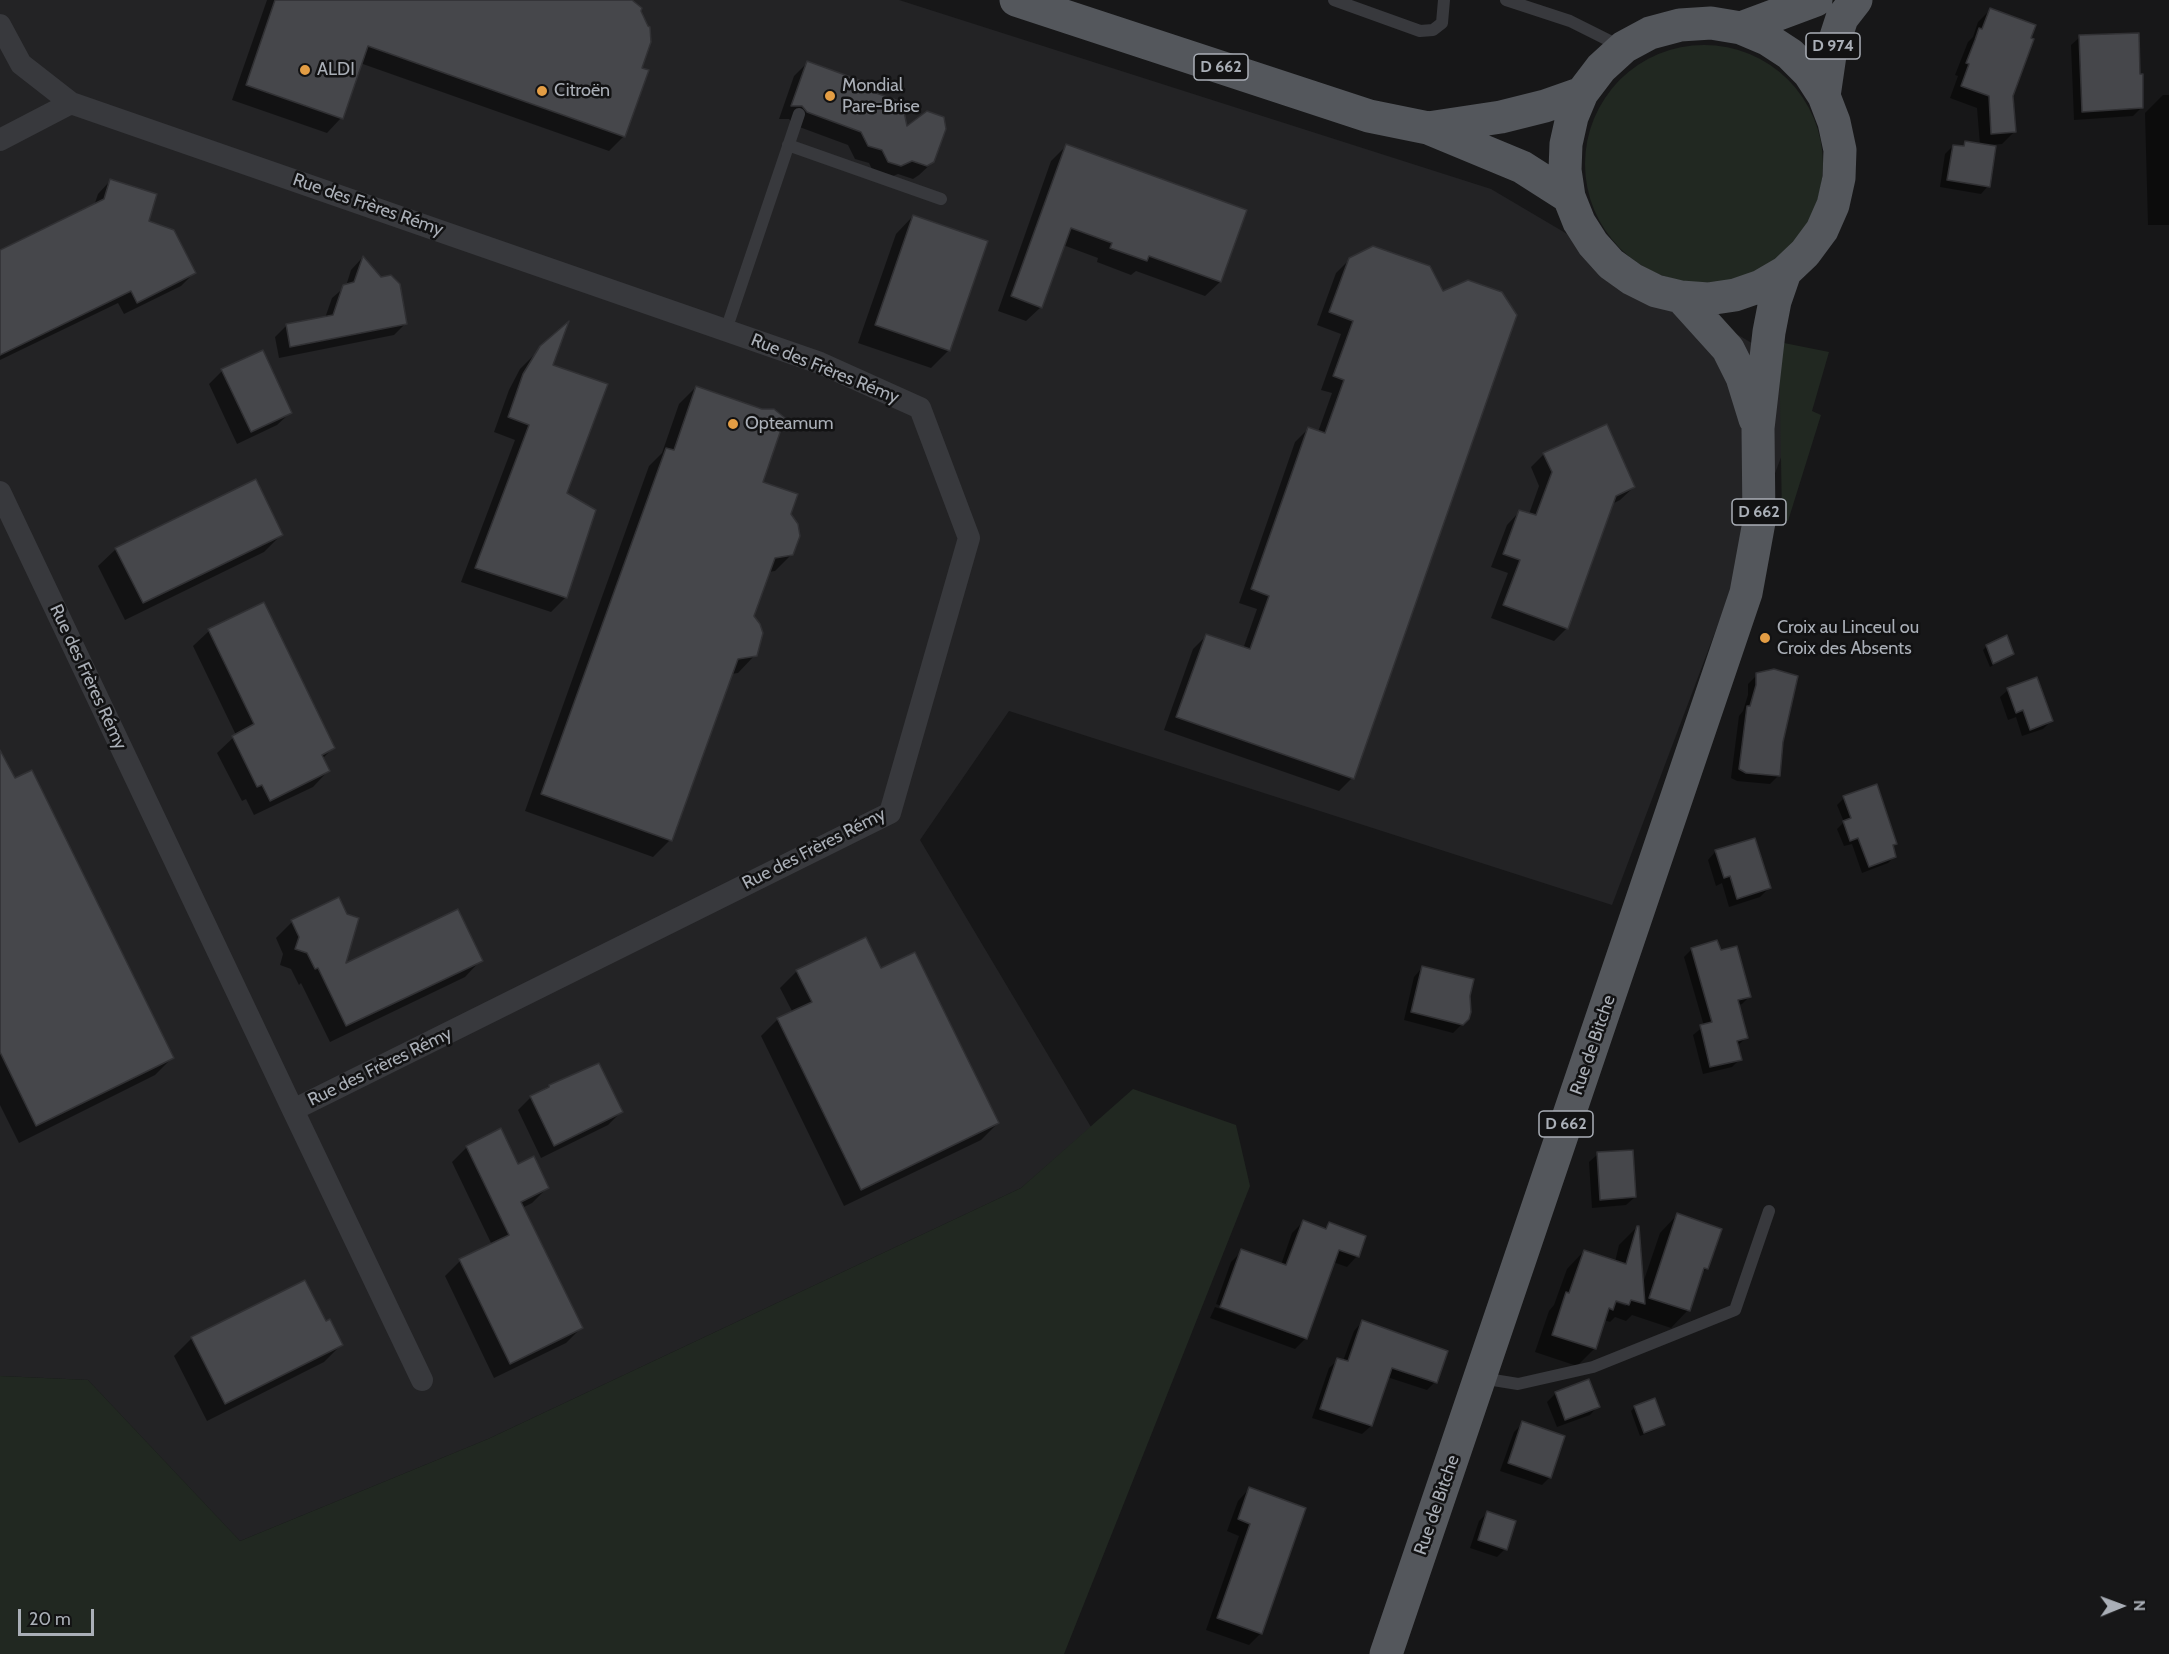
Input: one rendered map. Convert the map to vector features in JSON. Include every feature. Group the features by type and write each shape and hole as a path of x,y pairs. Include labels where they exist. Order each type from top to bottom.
{"main road":[{"name":"D 662","path":"1016,0 1369,116 1428,128 1522,167 1569,197"},
{"path":"1741,28 1816,0"},
{"name":"D 974","path":"1824,96 1830,55 1842,18 1856,0"},
{"path":"1711,23 1741,28 1767,39 1790,54 1809,73 1824,96 1838,140 1839,178 1833,205 1822,230 1805,253 1785,272 1761,286 1735,295 1708,299 1681,297 1656,291 1632,279 1611,264 1593,244 1579,222 1569,197 1565,170 1566,144 1572,117 1582,93 1601,68 1623,47 1650,33 1680,24 1711,23"},
{"name":"D 662","path":"1428,128 1501,117 1545,106 1582,93"},
{"name":"D 662","path":"1758,429 1769,332 1775,301 1785,272"},
{"name":"D 662","path":"1681,297 1728,349 1742,377 1758,429"},
{"name":"Rue de Bitche","path":"1386,1654 1746,593 1759,522 1758,429"}],"street":[{"name":"Rue des Frères Rémy","path":"0,25 21,64 71,103 820,363 920,408 969,538 890,813 293,1110 0,492"},
{"path":"0,140 71,103"},
{"path":"293,1110 422,1380"}],"lane":[{"path":"1334,0 1419,31 1433,30 1442,22 1444,0"},
{"path":"1506,0 1570,21 1623,47"},
{"path":"726,330 799,114"},
{"path":"788,146 941,199"},
{"path":"1480,1378 1518,1384 1593,1367 1735,1310 1769,1211"}],"shaded area":[{"path":"0,0 899,0 1491,189 1811,378 1612,905 1009,711 920,840 1091,1127 1021,1188 488,1439 240,1541 88,1380 0,1376"},
{"path":"1704,45 1727,47 1749,54 1770,65 1788,80 1803,98 1814,119 1821,141 1823,164 1821,187 1814,209 1803,230 1788,248 1770,263 1749,274 1727,281 1704,283 1681,281 1659,274 1638,263 1620,248 1605,230 1594,209 1587,187 1585,164 1587,141 1594,119 1605,98 1620,80 1638,65 1659,54 1681,47"},
{"path":"1779,342 1829,352 1812,411 1821,415 1788,521 1782,518"},
{"path":"1133,1089 1236,1125 1250,1186 1064,1654 0,1654 0,1376 88,1380 240,1541 488,1439 1021,1188"}],"building":[{"path":"275,0 632,0 642,8 641,11 650,27 651,42 642,68 649,70 625,137 368,46 343,119 246,85"},
{"path":"1990,8 2036,25 2031,38 2034,39 2013,96 2016,132 1991,134 1989,96 1961,86 1969,64 1966,63 1979,28 1982,29"},
{"path":"2139,33 2140,74 2143,74 2143,108 2082,112 2079,35"},
{"path":"807,61 878,87 876,93 902,102 907,126 927,111 944,117 946,129 934,162 927,166 912,161 901,166 888,162 882,150 868,146 861,132 807,112 802,106 791,106"},
{"path":"1965,141 1996,146 1990,187 1947,180 1953,145 1964,146"},
{"path":"1066,144 1247,210 1221,282 1149,256 1147,261 1110,248 1112,243 1071,228 1042,308 1011,296"},
{"path":"110,179 157,194 149,221 174,230 196,273 137,303 131,291 0,355 0,250 104,199"},
{"path":"913,215 988,241 950,351 875,325"},
{"path":"1373,246 1430,266 1443,291 1468,280 1502,292 1517,315 1354,779 1176,717 1206,634 1250,649 1269,596 1251,589 1308,427 1325,433 1344,380 1333,376 1353,321 1329,312 1349,258"},
{"path":"363,256 381,277 391,275 400,284 407,324 290,347 286,324 333,315 343,285 354,282"},
{"path":"569,321 553,365 608,384 567,493 596,510 567,598 475,568 529,425 508,417 523,374 540,346"},
{"path":"263,350 292,413 251,432 221,369"},
{"path":"696,386 762,409 774,409 785,418 763,482 798,494 791,514 798,524 800,536 793,555 775,558 754,616 763,633 757,656 738,659 672,841 541,794 666,448 674,450"},
{"path":"1607,424 1635,487 1616,496 1568,629 1503,605 1520,560 1503,554 1519,510 1536,515 1552,472 1543,453"},
{"path":"256,479 283,535 143,603 115,548"},
{"path":"264,602 335,748 322,755 330,771 270,801 262,785 257,787 232,736 254,724 208,629"},
{"path":"2007,635 2014,654 1993,664 1986,645"},
{"path":"1774,669 1798,676 1783,742 1780,776 1746,773 1739,769 1747,706 1750,706 1756,685 1756,673"},
{"path":"2037,677 2053,721 2030,730 2023,710 2016,713 2007,688"},
{"path":"0,750 15,778 32,770 174,1058 36,1126 0,1052"},
{"path":"1877,784 1897,844 1893,845 1896,857 1869,867 1858,838 1850,841 1843,821 1851,818 1843,796"},
{"path":"1755,838 1771,888 1737,899 1730,876 1724,878 1715,850"},
{"path":"339,897 347,914 359,918 346,963 458,909 483,961 346,1026 318,968 315,969 307,953 295,949 299,937 291,920"},
{"path":"866,937 881,968 915,952 999,1123 861,1190 777,1018 812,1002 796,970"},
{"path":"1717,940 1721,950 1737,946 1751,997 1738,1000 1748,1038 1737,1041 1742,1060 1710,1067 1700,1025 1712,1022 1691,948"},
{"path":"1422,966 1474,979 1470,996 1471,1012 1469,1019 1463,1025 1411,1012"},
{"path":"599,1063 623,1112 554,1146 530,1096"},
{"path":"501,1128 518,1164 534,1156 549,1188 521,1202 583,1328 510,1364 459,1259 509,1235 466,1146"},
{"path":"1633,1150 1636,1197 1600,1200 1597,1152"},
{"path":"1677,1213 1722,1229 1708,1269 1704,1268 1690,1311 1649,1298"},
{"path":"1303,1220 1326,1229 1329,1222 1366,1236 1359,1257 1339,1250 1307,1339 1220,1307 1241,1249 1286,1265"},
{"path":"1637,1226 1639,1226 1645,1304 1631,1300 1629,1305 1616,1301 1613,1310 1609,1308 1596,1349 1552,1335 1566,1292 1569,1293 1584,1250 1626,1264"},
{"path":"305,1280 326,1321 330,1319 343,1345 225,1404 191,1337"},
{"path":"1362,1320 1448,1351 1437,1383 1392,1368 1372,1426 1320,1409 1337,1358 1348,1361"},
{"path":"1589,1379 1600,1407 1565,1420 1555,1392"},
{"path":"1655,1398 1665,1425 1644,1433 1634,1406"},
{"path":"1522,1421 1565,1436 1551,1478 1508,1463"},
{"path":"1249,1487 1306,1508 1262,1634 1217,1618 1250,1524 1238,1519"},
{"path":"1487,1511 1516,1521 1507,1550 1478,1540"}],"place":[{"name":"ALDI","path":"305,70"},
{"name":"Citroën","path":"542,91"},
{"name":"Mondial Pare-Brise","path":"830,96"},
{"name":"Opteamum","path":"733,424"},
{"name":"Croix au Linceul ou Croix des Absents","path":"1765,638"}]}
